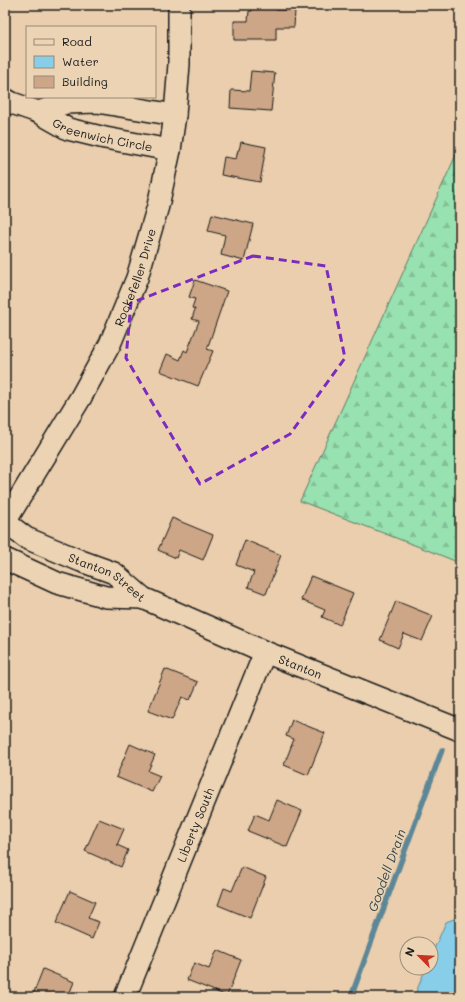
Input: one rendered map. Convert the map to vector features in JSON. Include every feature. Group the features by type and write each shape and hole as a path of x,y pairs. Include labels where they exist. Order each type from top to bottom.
{"street":[{"name":"Rockefeller Drive","path":"5,522 74,410 110,344 137,278 158,206 170,150 175,115 179,64 178,5"},
{"name":"Greenwich Circle","path":"5,99 38,112 68,129 105,138 170,150"},
{"name":"Greenwich Circle","path":"38,112 66,103 97,102 175,115"},
{"name":"Stanton Street","path":"5,522 26,538 114,573 143,598"},
{"name":"Stanton Street","path":"5,559 57,583 106,597 143,598"},
{"name":"Stanton","path":"143,598 265,652 460,730"},
{"name":"Liberty South","path":"125,997 265,652"}],"highlighted area":[{"path":"253,256 326,266 345,358 290,434 200,484 126,358 131,303"}],"green space":[{"path":"460,146 460,563 300,501"}],"water":[{"path":"454,919 460,920 460,997 414,997 423,976 439,976 439,938 446,922"}],"building":[{"path":"252,5 277,5 276,10 295,10 294,27 276,27 276,40 234,40 234,21 248,21 249,11 252,11"},
{"path":"251,71 275,73 271,111 230,108 231,90 249,91"},
{"path":"241,142 266,147 260,182 221,175 224,157 236,159"},
{"path":"212,214 253,224 244,261 221,255 225,235 208,231"},
{"path":"195,280 227,291 207,349 213,351 198,386 160,371 167,354 180,360 184,350 187,352 199,321 192,319 195,309 192,308 195,299 189,297"},
{"path":"172,518 213,535 203,560 179,550 176,558 158,550"},
{"path":"245,540 281,555 266,594 248,587 254,572 236,565"},
{"path":"311,576 353,593 340,625 322,617 325,610 301,600"},
{"path":"396,601 433,616 422,641 404,634 398,648 380,640"},
{"path":"165,669 198,682 190,700 182,697 172,720 148,711"},
{"path":"292,720 325,733 308,775 284,765 294,739 286,736"},
{"path":"130,744 155,755 148,771 160,776 152,792 116,777"},
{"path":"277,800 302,811 287,847 248,831 255,814 269,820"},
{"path":"99,819 124,829 117,845 128,850 121,867 85,851"},
{"path":"242,867 266,877 250,918 218,905 224,888 232,891"},
{"path":"70,891 95,902 88,918 99,922 92,939 56,923"},
{"path":"217,950 241,960 227,996 187,980 194,963 209,969"},
{"path":"43,969 74,982 68,997 32,997"}],"waterway":[{"name":"Goodell Drain","path":"351,997 442,750"}]}
